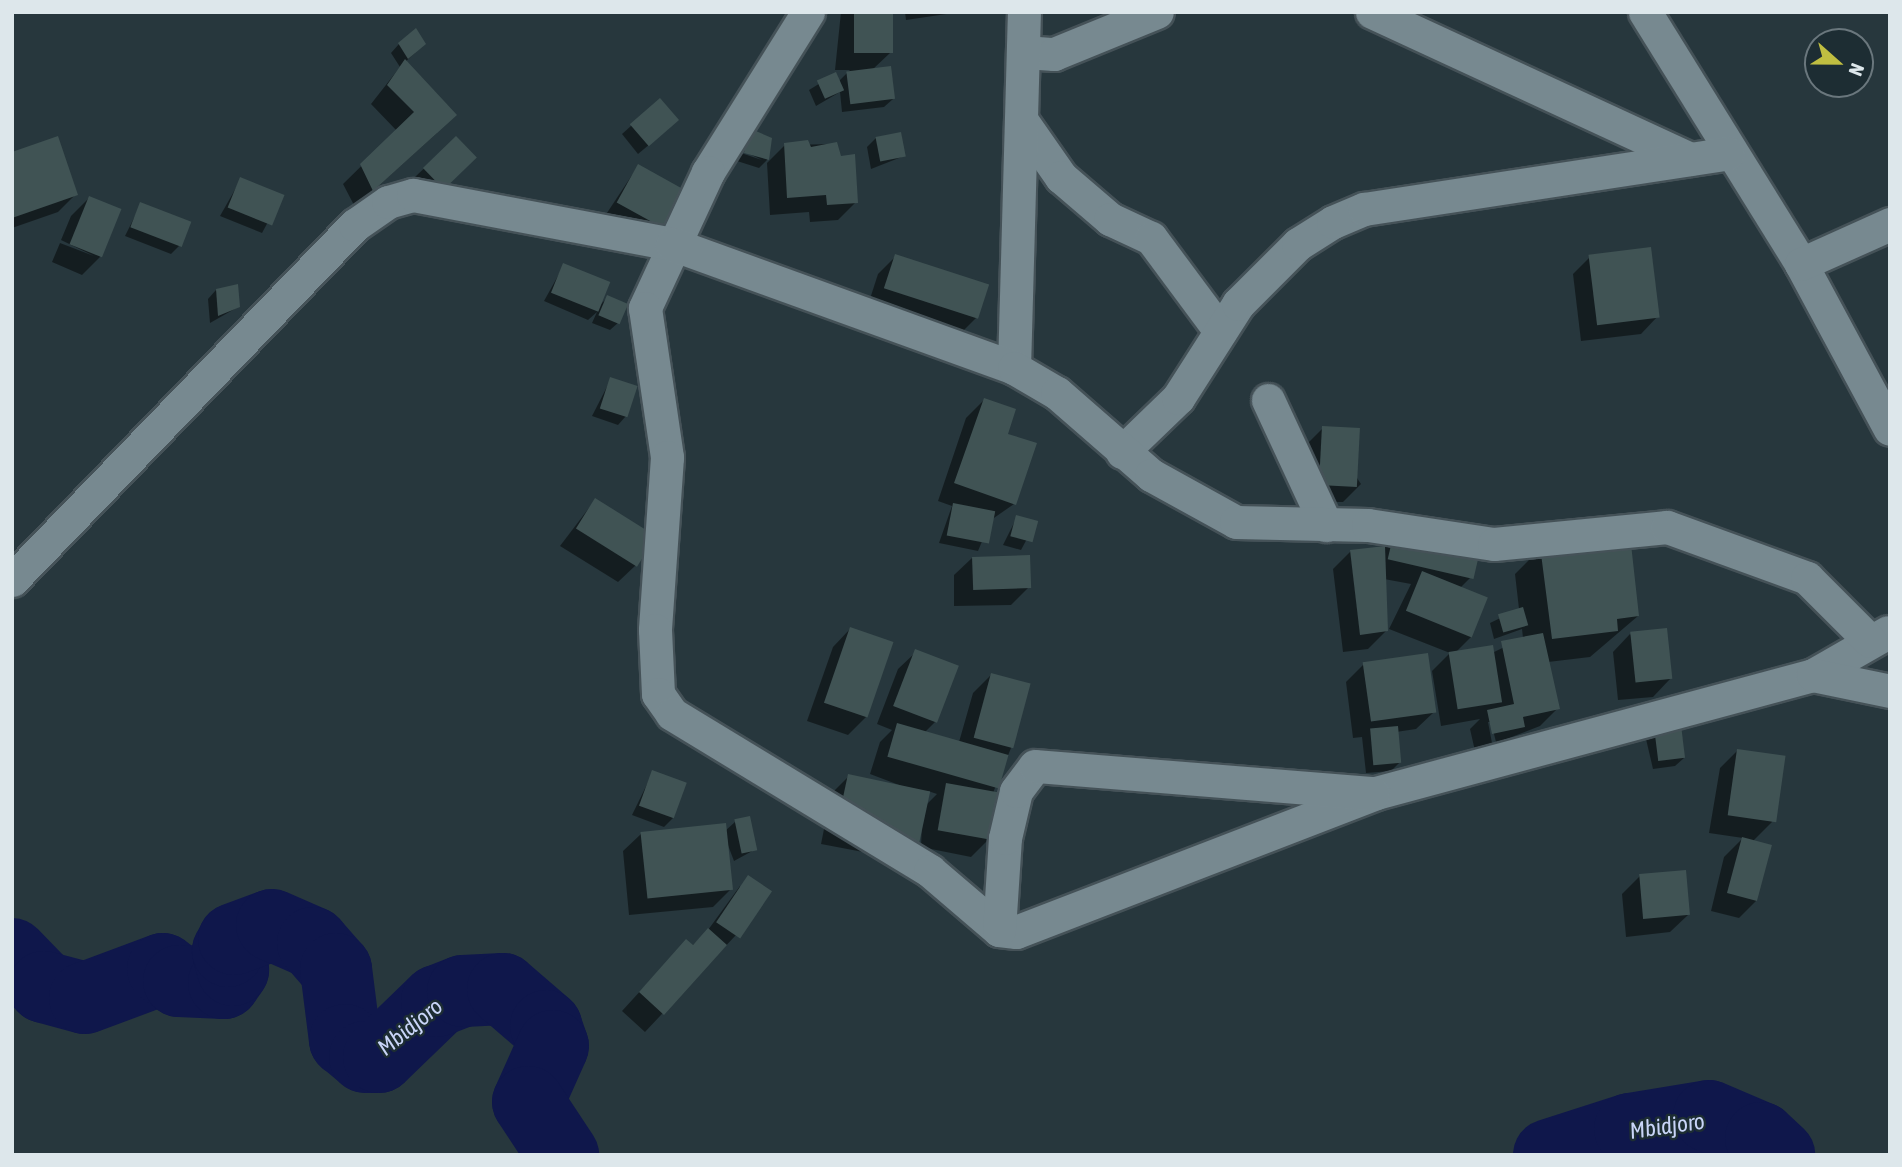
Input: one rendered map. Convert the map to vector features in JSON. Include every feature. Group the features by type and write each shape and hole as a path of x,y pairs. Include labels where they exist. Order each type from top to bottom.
{"street":[{"path":"12,580 355,225 388,202 414,195 672,244 1014,368 1056,393 1122,452 1236,522 1326,525 1494,544 1667,527 1807,578 1880,636 1813,675 1376,793 1016,932 999,930 930,872 672,714 657,694 667,457 645,308 672,244 754,90 808,12"},
{"path":"1014,368 1024,124 1024,12"},
{"path":"1024,52 1054,54 1157,12"},
{"path":"1372,12 1690,159"},
{"path":"1646,12 1728,153 1801,264 1890,429"},
{"path":"1024,124 1061,177 1110,219 1151,238 1220,331"},
{"path":"1122,452 1178,398 1238,304 1298,244 1364,209 1728,153"},
{"path":"1801,264 1890,223"},
{"path":"1268,400 1326,525"},
{"path":"1813,675 1890,691"},
{"path":"999,930 1005,838 1016,791 1035,766 1376,793"}],"building":[{"path":"854,12 893,12 893,53 854,53"},
{"path":"416,28 426,44 408,59 398,43"},
{"path":"405,59 457,115 373,191 360,164 414,112 387,85"},
{"path":"891,66 895,99 850,104 846,71"},
{"path":"836,72 844,90 825,99 817,81"},
{"path":"660,98 679,120 649,146 630,124"},
{"path":"749,128 772,138 769,160 744,153"},
{"path":"901,132 906,157 880,162 875,137"},
{"path":"58,136 78,195 12,218 12,152"},
{"path":"456,136 477,158 444,190 423,168"},
{"path":"808,140 811,147 837,142 841,156 855,154 858,203 827,205 826,195 787,198 784,143"},
{"path":"638,164 688,192 667,230 617,202"},
{"path":"240,177 285,195 272,226 228,208"},
{"path":"89,196 121,209 102,257 70,244"},
{"path":"140,202 191,222 182,247 130,227"},
{"path":"1651,247 1660,317 1597,325 1588,255"},
{"path":"895,254 989,285 978,319 884,288"},
{"path":"563,263 610,282 598,312 551,293"},
{"path":"238,284 240,307 218,316 216,289"},
{"path":"607,295 628,304 620,324 598,315"},
{"path":"610,377 638,386 627,417 600,408"},
{"path":"984,398 1016,409 1008,434 1037,443 1016,505 954,483"},
{"path":"1322,426 1360,428 1357,487 1319,485"},
{"path":"595,498 656,536 637,567 576,529"},
{"path":"953,503 995,511 989,544 947,535"},
{"path":"1016,515 1038,521 1033,542 1010,536"},
{"path":"1394,532 1480,552 1473,579 1388,559"},
{"path":"1630,535 1639,616 1617,619 1618,631 1552,639 1540,546"},
{"path":"1385,546 1388,631 1360,635 1350,550"},
{"path":"1030,555 1031,588 973,590 972,557"},
{"path":"1422,571 1488,598 1472,637 1406,611"},
{"path":"1523,607 1528,625 1503,632 1498,614"},
{"path":"850,627 893,642 867,718 824,703"},
{"path":"1667,628 1672,679 1636,683 1630,632"},
{"path":"1543,633 1560,709 1523,717 1525,727 1492,734 1487,710 1514,704 1501,641"},
{"path":"1493,645 1502,702 1458,709 1449,652"},
{"path":"915,649 959,666 937,723 893,706"},
{"path":"1428,653 1436,712 1371,722 1363,662"},
{"path":"991,673 1031,684 1013,748 974,738"},
{"path":"897,723 1009,755 999,789 887,757"},
{"path":"1681,725 1685,758 1658,761 1654,728"},
{"path":"1398,726 1401,763 1373,765 1370,728"},
{"path":"1737,749 1786,756 1776,822 1728,815"},
{"path":"652,770 687,783 674,818 639,806"},
{"path":"848,774 930,791 919,843 837,826"},
{"path":"946,783 999,792 991,840 938,830"},
{"path":"750,816 757,850 742,854 734,819"},
{"path":"726,823 733,890 647,899 640,832"},
{"path":"1742,837 1772,845 1757,901 1727,893"},
{"path":"1686,870 1690,915 1643,919 1639,874"},
{"path":"748,875 772,891 740,938 716,922"},
{"path":"708,928 727,945 664,1015 639,992 686,939 693,945"}],"waterway":[{"name":"Mbidjoro","path":"12,954 44,987 85,998 163,969 179,981 224,983 233,970 228,951 234,939 272,925 313,943 336,969 345,1040 365,1057 379,1057 437,1001 463,991 503,989 546,1026 553,1046 528,1102 563,1155"},
{"name":"Mbidjoro","path":"1549,1155 1630,1129 1709,1116 1761,1138 1779,1155"}]}
